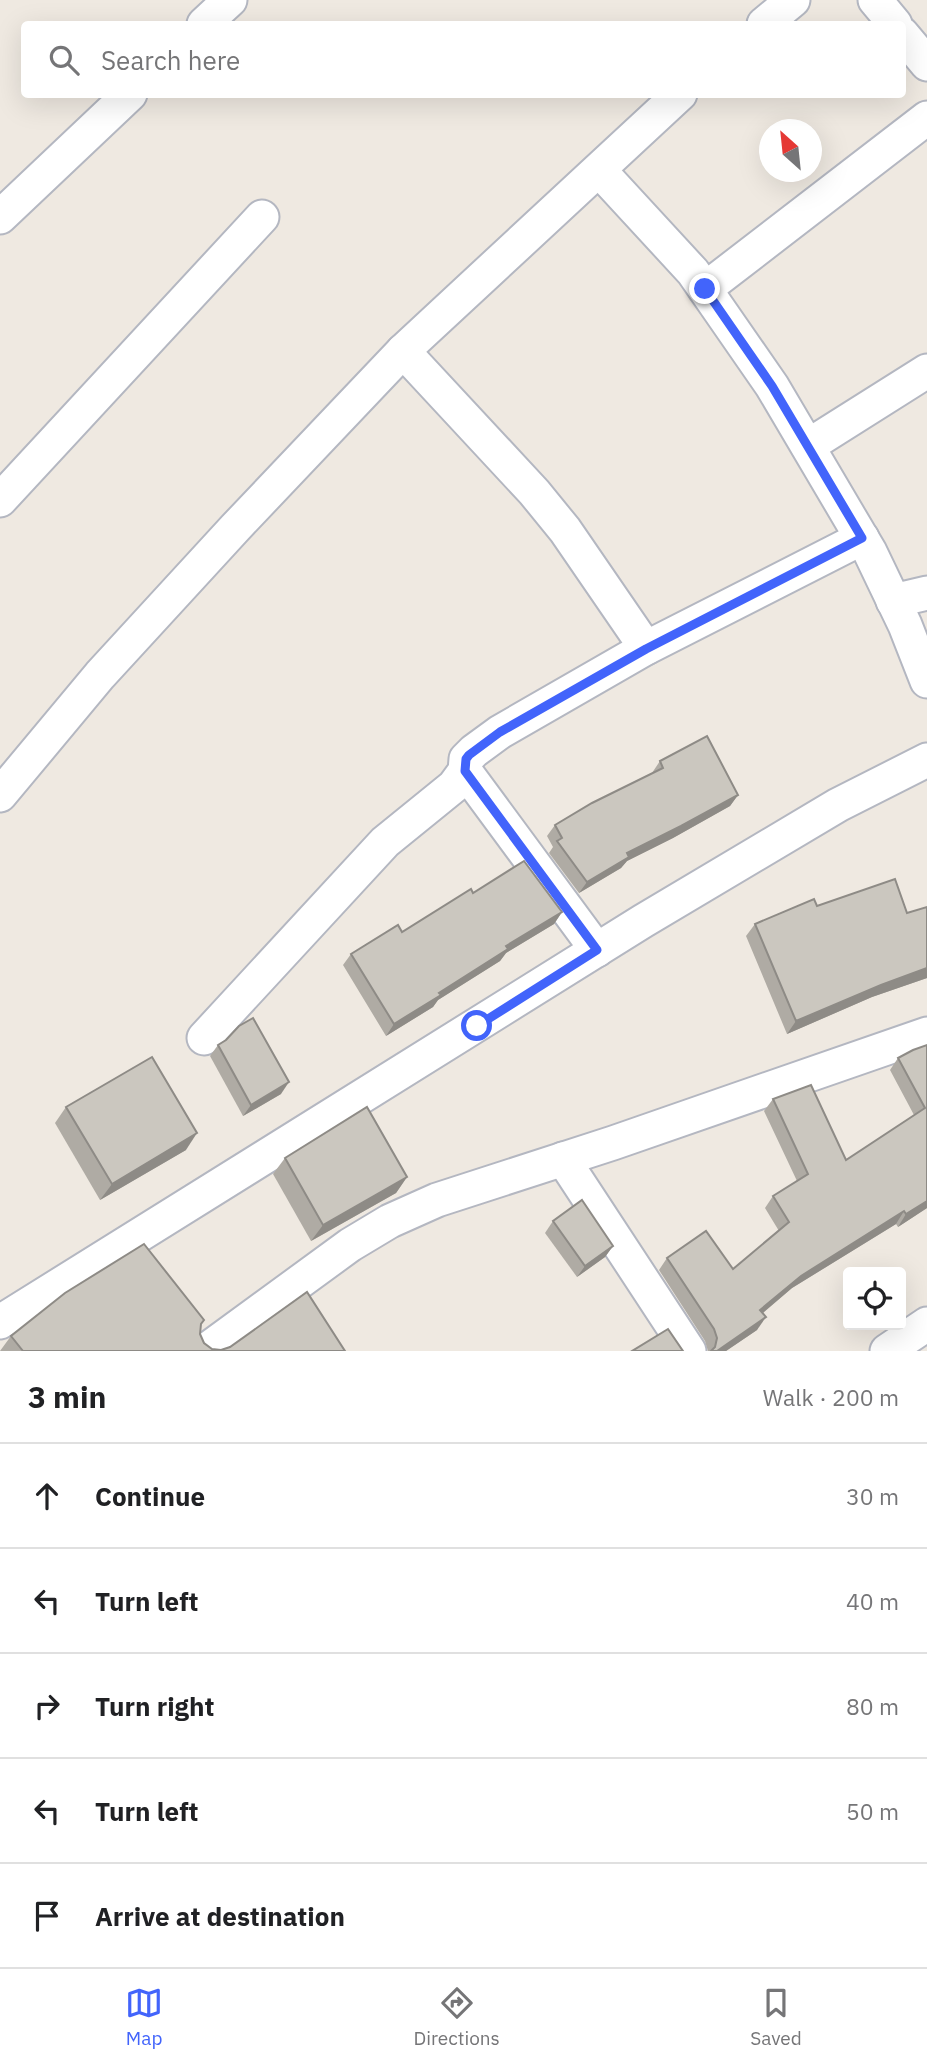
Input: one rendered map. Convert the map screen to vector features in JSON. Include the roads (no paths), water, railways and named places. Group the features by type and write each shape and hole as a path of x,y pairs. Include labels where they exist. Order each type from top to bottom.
{"street":[{"path":"207,21 230,0"},
{"path":"768,21 793,0"},
{"path":"875,0 892,21"},
{"path":"906,39 927,64"},
{"path":"0,217 126,98"},
{"path":"0,795 118,656 403,351 676,98"},
{"path":"705,289 923,130"},
{"path":"599,170 692,272 772,386 862,538 893,601 927,681"},
{"path":"0,500 262,217"},
{"path":"403,351 534,492 565,530 646,649"},
{"path":"808,446 927,371"},
{"path":"204,1038 376,851 454,786 465,771 469,755 500,732 646,649 862,538"},
{"path":"893,601 927,593"},
{"path":"0,1321 597,950 817,817 927,760"},
{"path":"465,771 597,950"},
{"path":"205,1351 350,1245 390,1221 437,1200 927,1034"},
{"path":"563,1159 689,1351"},
{"path":"887,1351 927,1324"}]}
